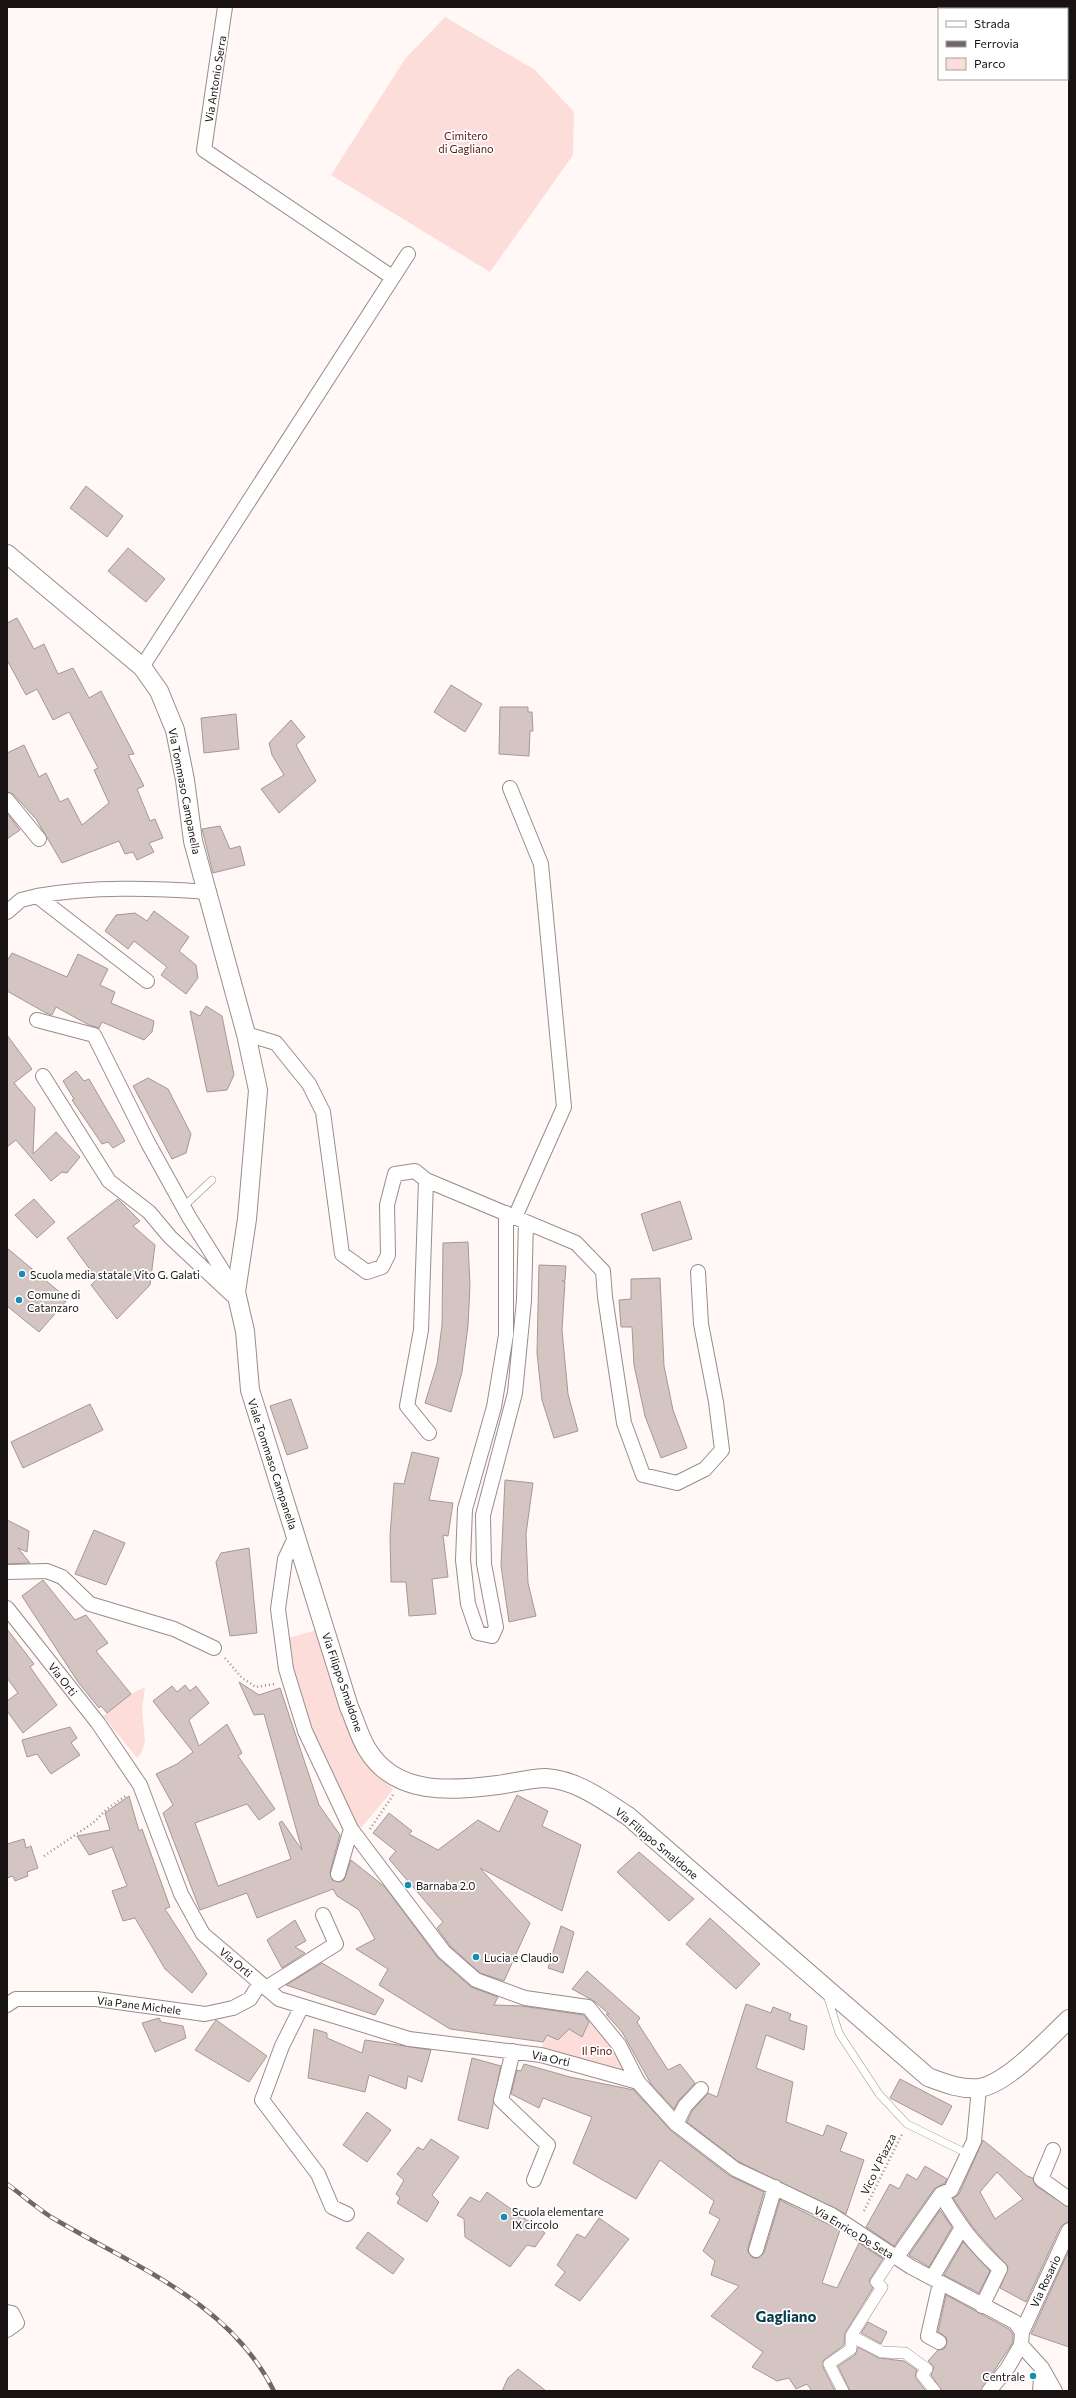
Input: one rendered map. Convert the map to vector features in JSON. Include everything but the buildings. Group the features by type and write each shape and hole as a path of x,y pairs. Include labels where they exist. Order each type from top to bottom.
{"street":[{"name":"Via Antonio Serra","path":"225,7 204,150 392,277"},
{"path":"142,668 408,254"},
{"name":"Via Tommaso Campanella","path":"7,554 142,668 159,691 174,730 185,780 193,841 209,892 246,1034 258,1090"},
{"path":"510,788 541,864 564,1107 515,1218 506,1335 494,1407 465,1509 463,1560 468,1604 478,1633 492,1636 496,1627 484,1564 483,1514 515,1392 524,1300 515,1218"},
{"path":"7,800 40,839"},
{"path":"7,904 37,896 72,890 170,889 209,892"},
{"path":"37,896 147,981"},
{"path":"7,912 21,900"},
{"path":"37,1020 94,1035 183,1207 237,1296"},
{"path":"246,1034 276,1044 309,1084 323,1112 342,1254 367,1272 382,1267 388,1255 387,1205 395,1174 415,1171 426,1180 576,1243 603,1271 605,1297 624,1424 644,1475 677,1483 705,1469 722,1450 701,1324 698,1272"},
{"path":"43,1076 109,1181 150,1212 170,1237 237,1296"},
{"name":"Viale Tommaso Campanella","path":"258,1090 247,1219 237,1296 245,1331 250,1390 296,1536 285,1559 278,1609 286,1669 305,1731 351,1829 444,1952 476,1980 524,1998 588,2007 619,2045 638,2082"},
{"path":"426,1180 421,1330 407,1406 429,1433"},
{"name":"Via Filippo Smaldone","path":"296,1536 349,1707 367,1749 384,1768 402,1781 441,1789 475,1788 546,1778 586,1789 628,1816 825,1989 928,2077 952,2086 979,2088 997,2082 1069,2019"},
{"path":"7,1572 47,1571 62,1577 90,1604 174,1629 214,1648"},
{"name":"Via Orti","path":"7,1608 98,1723 140,1785 181,1894 203,1934 279,1999 409,2039 541,2055 638,2082"},
{"path":"338,1874 351,1829"},
{"path":"263,1985 336,1944 323,1915"},
{"name":"Via Pane Michele","path":"7,2005 16,1999 96,1999 205,2014 233,2008 250,1999 263,1985"},
{"path":"302,2006 282,2046 262,2100 318,2174 332,2206 347,2214"},
{"path":"513,2051 501,2100 548,2145 534,2180"},
{"name":"Via Enrico De Seta","path":"638,2082 676,2124 735,2169 832,2216 936,2281 1015,2322 1021,2339 1042,2368 1055,2391"},
{"path":"843,2391 830,2364 851,2349 851,2336 882,2287 876,2282 941,2194 951,2190 974,2141 979,2088"},
{"path":"676,2124 685,2106 701,2089"},
{"path":"1053,2150 1042,2180 1069,2199"},
{"path":"756,2250 775,2188"},
{"path":"941,2194 961,2229 976,2248 1000,2269 982,2306"},
{"path":"939,2342 928,2336 936,2281 961,2229"},
{"name":"Via Rosario","path":"989,2391 1007,2369 1069,2230"},
{"path":"7,2312 12,2313 17,2323 7,2330"},
{"path":"851,2336 882,2352 906,2353 927,2369 922,2375 935,2391"},
{"path":"1040,2391 1042,2368"}],"lane":[{"path":"183,1207 212,1180"},
{"path":"825,1989 839,2033 879,2094 907,2124 960,2150"}],"path":[{"path":"214,1648 242,1678 256,1687 290,1681"},
{"path":"44,1856 93,1823 107,1809 129,1793 128,1786 134,1776"},
{"path":"362,1842 402,1781"},
{"name":"Vico V Piazza","path":"864,2211 907,2124"}],"green space":[{"name":"Cimitero di Gagliano","path":"445,17 535,70 574,112 573,155 490,272 331,175 405,59"},
{"path":"316,1630 359,1754 393,1790 360,1829 332,1788 305,1731 282,1640"},
{"path":"145,1687 142,1709 145,1741 142,1752 137,1758 103,1716 131,1694"},
{"name":"Il Pino","path":"591,2019 638,2082 541,2055 543,2042 547,2035 558,2040 569,2029 582,2037"}],"railway":[{"path":"7,2184 51,2217 146,2270 205,2309 232,2333 255,2360 274,2391"}],"place":[{"name":"Scuola media statale Vito G. Galati","path":"22,1274"},
{"name":"Comune di Catanzaro","path":"19,1300"},
{"name":"Barnaba 2.0","path":"408,1885"},
{"name":"Lucia e Claudio","path":"476,1957"},
{"name":"Scuola elementare IX circolo","path":"504,2217"},
{"name":"Centrale","path":"1033,2376"}],"district":[{"name":"Gagliano","path":"786,2316"}]}
